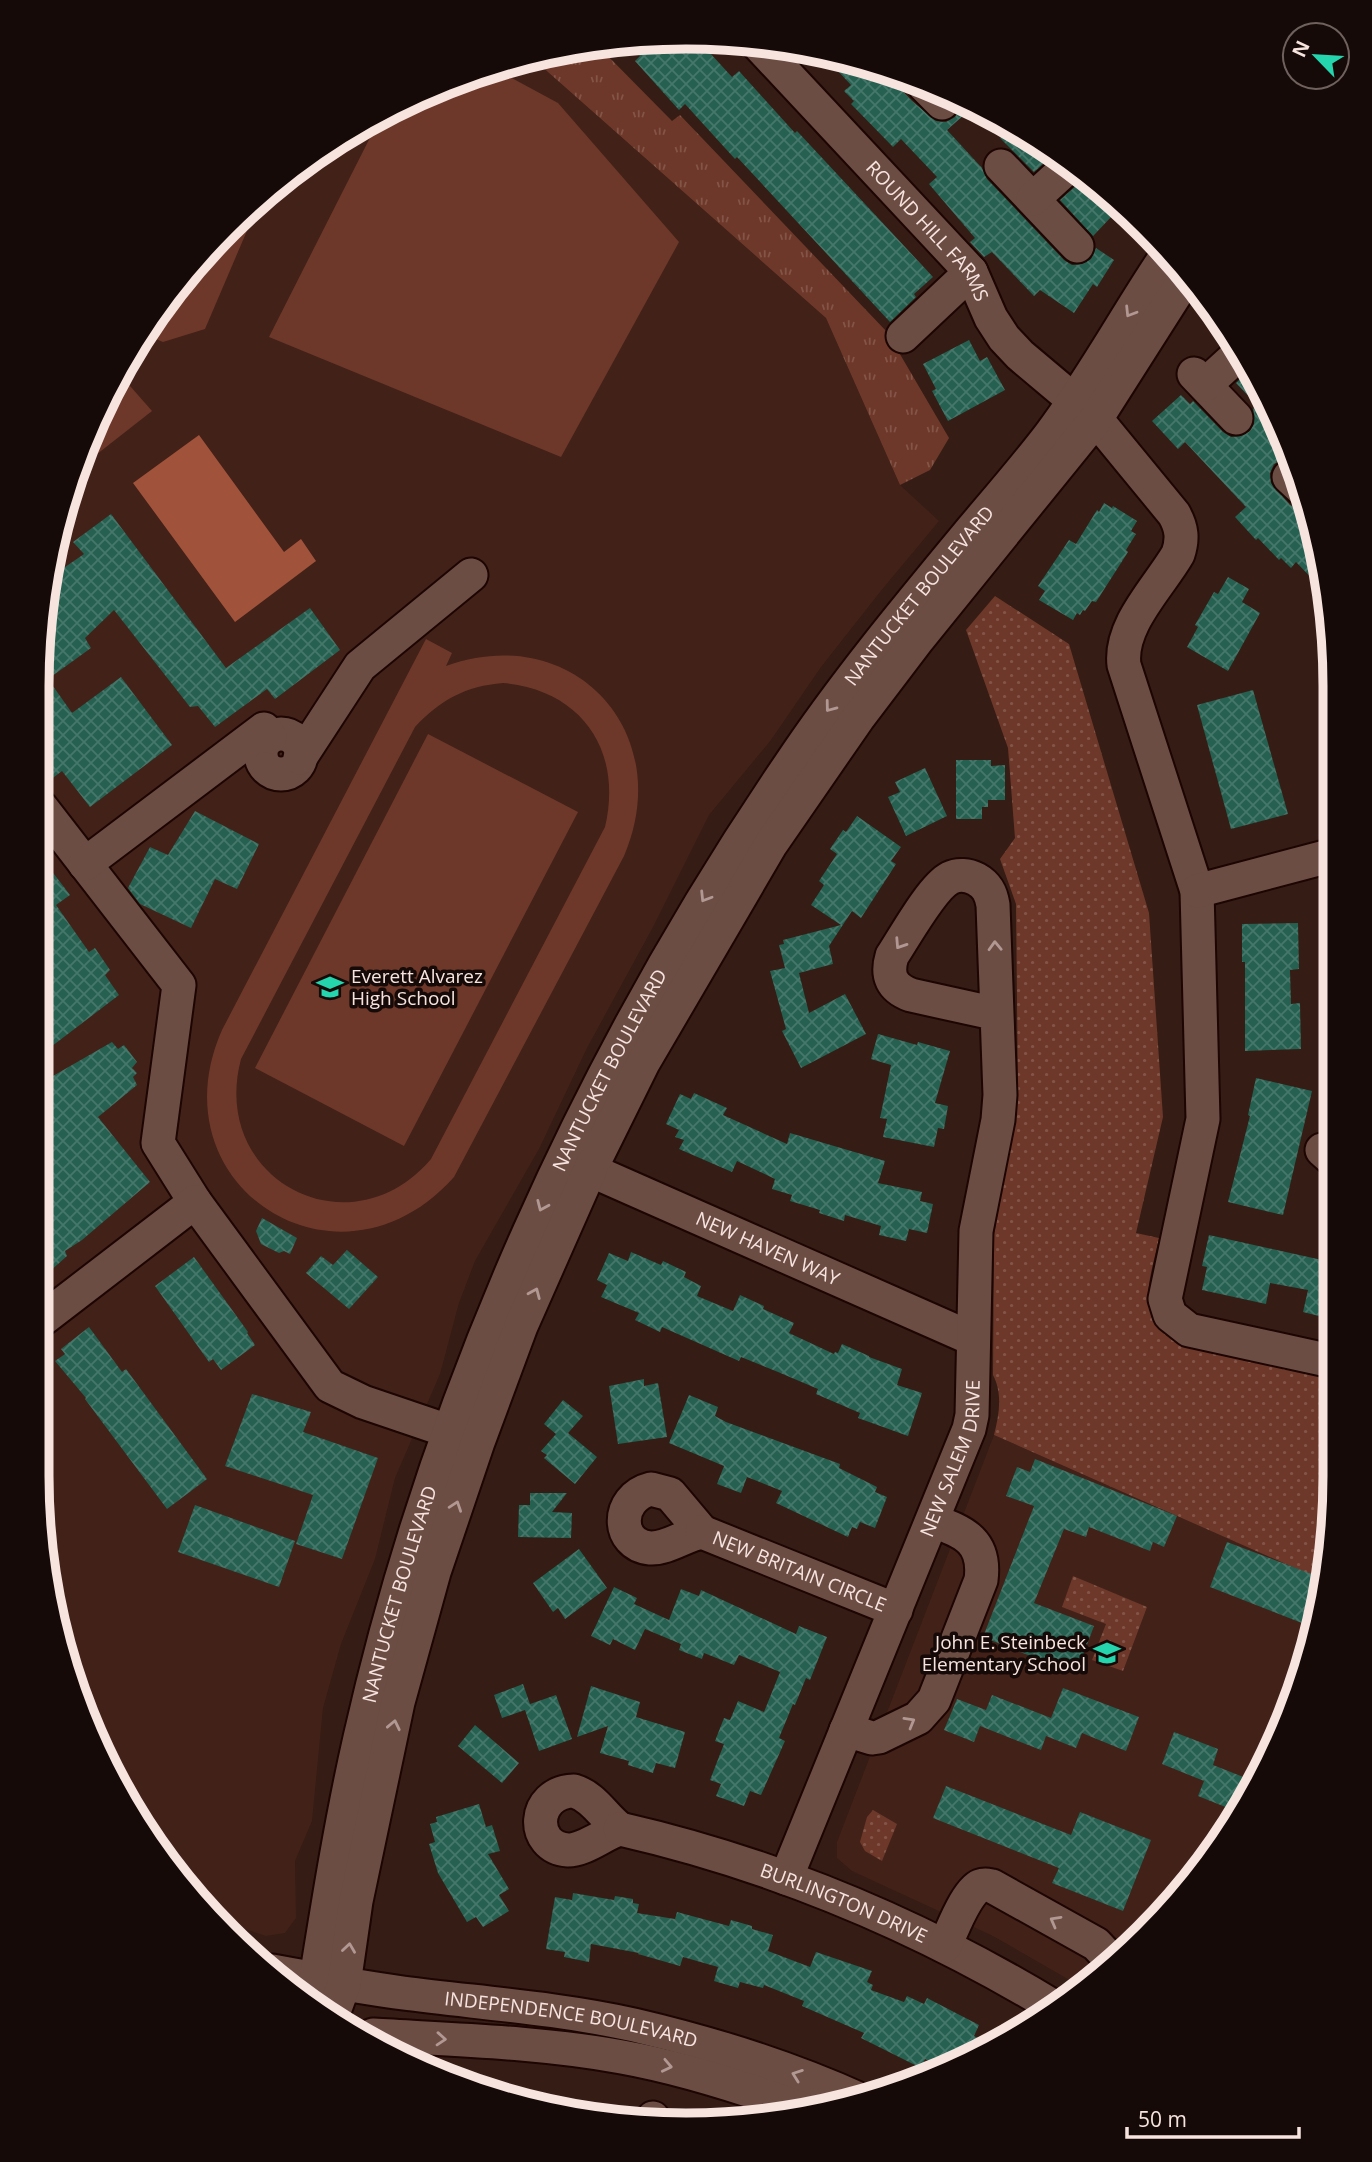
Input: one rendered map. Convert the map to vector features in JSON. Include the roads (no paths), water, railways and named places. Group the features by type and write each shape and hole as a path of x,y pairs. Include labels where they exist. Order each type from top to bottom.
{"street":[{"name":"ROUND HILL FARMS","path":"767,54 971,272 991,318 1004,338 1020,355 1085,409 1180,524 1182,544 1178,554 1133,623 1126,637 1123,655 1197,891 1203,1119 1165,1299 1167,1309 1176,1321 1189,1330 1323,1359"},
{"path":"1001,166 1077,246"},
{"path":"1033,199 1062,172"},
{"name":"NANTUCKET BOULEVARD","path":"1085,409 1090,379 1162,263"},
{"path":"903,336 971,272"},
{"name":"NANTUCKET BOULEVARD","path":"329,1996 356,1901 398,1702 434,1572 464,1437 521,1326 577,1164 643,1063 771,844 858,718 1085,409 1180,285"},
{"path":"1232,358 1200,379 1236,418"},
{"path":"85,864 264,729 270,737 283,734 295,739 299,744 300,758 360,666 471,575"},
{"path":"49,817 179,985 158,1143 195,1202 330,1386 363,1402 464,1437"},
{"path":"1197,891 1323,858"},
{"name":"NEW SALEM DRIVE","path":"786,1878 969,1429 972,1415 976,1231 998,1120 1000,1096 997,1014"},
{"name":"NEW HAVEN WAY","path":"577,1164 973,1339"},
{"path":"49,1314 195,1202"},
{"path":"846,1730 879,1738 918,1718 934,1700 981,1580 983,1566 980,1551 966,1535 933,1521"},
{"name":"NEW BRITAIN CIRCLE","path":"702,1532 896,1610"},
{"name":"BURLINGTON DRIVE","path":"620,1829 690,1845 786,1878 944,1946 1046,2002"},
{"path":"944,1946 969,1897 978,1887 992,1885 1096,1944 1106,1955"},
{"name":"INDEPENDENCE BOULEVARD","path":"303,1984 329,1996 558,2012 634,2025 742,2054 844,2093"},
{"name":"INDEPENDENCE BOULEVARD","path":"382,2036 537,2046 621,2056 687,2070 790,2104"}],"place":[{"name":"Everett Alvarez High School","path":"330,987"},
{"name":"John E. Steinbeck Elementary School","path":"1107,1653"}]}
